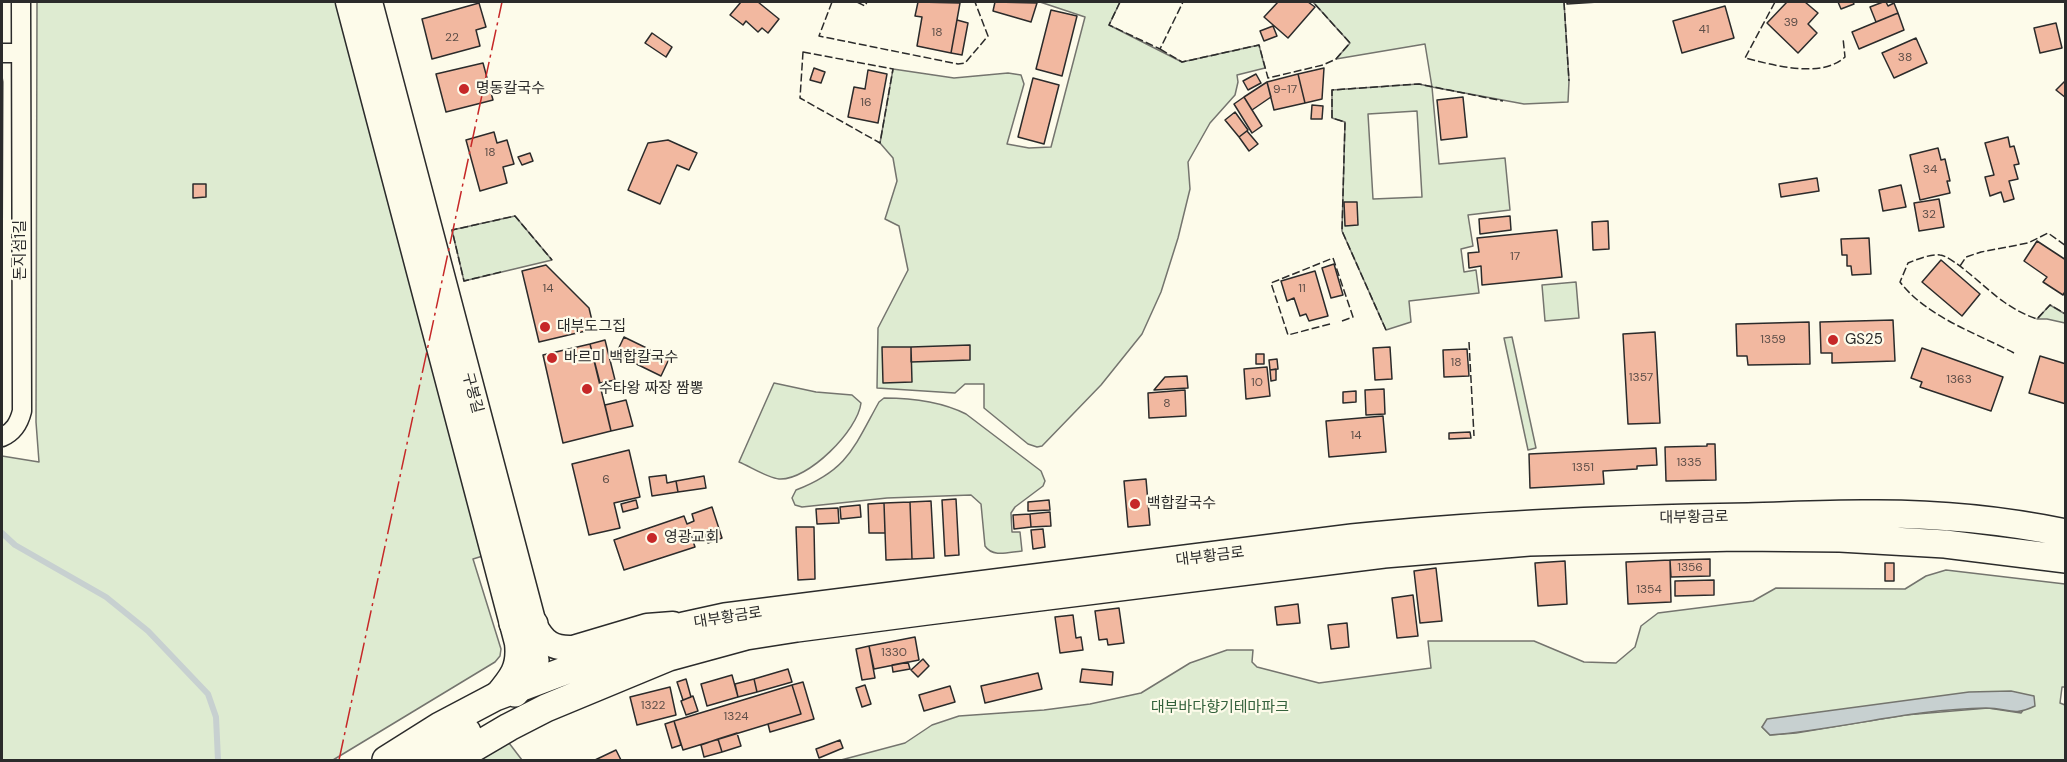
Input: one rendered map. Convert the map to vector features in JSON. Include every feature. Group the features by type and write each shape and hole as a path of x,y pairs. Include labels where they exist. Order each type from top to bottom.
{"main road":[{"name":"대부황금로","path":"541,667 684,626 724,617 1447,528 1563,521 1862,514 1964,518 2021,524 2066,533"},
{"name":"대부황금로","path":"453,760 546,708 669,657 746,636 797,628 1426,550 1529,542 1791,537 1945,544 2066,559"},
{"path":"523,624 541,667 569,689 602,685"},
{"path":"422,760 491,716 541,667"},
{"path":"386,760 440,726 495,697 522,687"}],"street":[{"name":"돈지섬1길","path":"2,437 14,430 22,411 21,2"},
{"name":"구봉길","path":"348,2 523,624 551,645 561,649 573,648 647,626 665,624 684,626"},
{"name":"구봉길","path":"370,2 523,624 515,670 495,697"},
{"path":"2,53 21,53"}],"green space":[{"path":"37,2 339,2 486,555 473,559 501,649 500,656 495,662 333,760 2,760 2,456 39,462 36,422"},
{"path":"1040,2 1120,2 1109,25 1182,62 1259,45 1265,68 1237,75 1235,95 1210,123 1188,162 1190,189 1178,238 1161,292 1142,334 1101,385 1042,446 1037,447 1028,444 984,408 984,384 965,384 955,393 877,388 878,328 908,270 899,226 885,219 897,181 893,158 880,143 893,69 954,78 1008,73 1021,75 1024,84 1007,144 1029,148 1051,147 1085,17"},
{"path":"1313,2 1564,2 1569,81 1568,102 1524,104 1432,87 1425,44 1336,59 1350,43"},
{"path":"2,77 3,82 2,272"},
{"path":"1419,84 1432,87 1439,164 1505,158 1510,210 1468,215 1473,246 1461,249 1464,272 1476,270 1479,293 1409,301 1411,322 1386,330 1342,231 1345,122 1332,118 1332,90","holes":["1417,111 1422,197 1373,199 1368,114"]},
{"path":"515,216 552,260 464,281 452,230"},
{"path":"1576,282 1579,318 1545,321 1542,285"},
{"path":"2050,305 2065,314 2065,323 2037,319"},
{"path":"1512,337 1536,448 1528,450 1504,338"},
{"path":"774,383 816,392 852,395 861,403 851,427 830,452 804,472 779,479 739,462"},
{"path":"884,398 927,401 966,414 1041,471 1045,481 1043,486 1015,507 1011,513 1012,532 1020,532 1022,551 997,553 988,550 985,546 981,504 971,495 887,498 802,507 795,505 792,498 796,490 839,465 855,444 879,402"},
{"name":"대부바다향기테마파크","path":"1946,570 2065,584 2065,687 2062,687 2060,703 2065,705 2065,760 841,760 905,743 932,725 959,716 1044,710 1090,704 1141,693 1190,663 1227,650 1253,650 1252,662 1257,667 1319,683 1431,668 1428,641 1534,641 1584,662 1616,663 1635,647 1641,626 1658,613 1753,601 1776,588 1905,589 1926,576","holes":["2033,696 2021,713 1988,708 1905,715 1796,733 1770,735 1762,727"]},
{"path":"509,743 522,760 479,760"}],"shaded area":[{"path":"2011,691 2034,696 2035,706 2021,711 1994,708 1959,709 1770,735 1762,727 1767,719 1969,692"}],"building":[{"path":"741,2 758,2 779,19 768,33 762,28 758,32 746,21 743,25 730,15"},
{"path":"918,2 960,3 951,53 917,46 922,17 915,16"},
{"path":"995,2 1037,3 1031,22 993,11"},
{"path":"1278,2 1308,2 1315,7 1288,38 1264,17"},
{"path":"1567,2 1598,2 1567,4"},
{"path":"1787,2 1805,2 1818,13 1808,24 1817,33 1798,53 1767,23"},
{"path":"1838,2 1853,2 1854,4 1841,9"},
{"path":"1886,2 1888,6 1894,3 1898,13 1876,22 1870,7"},
{"path":"479,3 486,27 476,30 480,46 432,59 422,19"},
{"path":"1725,6 1734,38 1682,53 1673,21"},
{"path":"1051,10 1077,16 1062,76 1036,69"},
{"path":"1898,13 1904,30 1859,49 1852,32"},
{"path":"957,20 968,23 962,55 951,53"},
{"path":"2056,23 2062,48 2040,53 2034,28"},
{"path":"1273,26 1277,36 1264,41 1260,31"},
{"path":"652,33 672,47 666,57 645,43"},
{"path":"1916,38 1927,63 1894,78 1882,53"},
{"path":"483,63 493,100 446,112 436,74"},
{"path":"814,68 825,72 821,83 810,80"},
{"path":"1324,68 1322,99 1305,103 1298,74"},
{"path":"868,70 887,74 878,123 848,117 854,87 865,89"},
{"path":"1256,74 1261,83 1248,90 1243,81"},
{"path":"1298,74 1305,103 1274,110 1267,82"},
{"path":"1033,78 1059,85 1044,144 1018,137"},
{"path":"2066,80 2066,98 2056,90"},
{"path":"1267,82 1271,97 1252,110 1244,97"},
{"path":"1244,97 1262,126 1252,133 1234,104"},
{"path":"1463,97 1467,137 1441,140 1437,100"},
{"path":"1312,105 1323,106 1322,119 1311,119"},
{"path":"1235,112 1248,130 1239,137 1225,120"},
{"path":"1247,131 1258,144 1249,151 1239,137"},
{"path":"494,132 497,143 507,140 514,164 503,167 507,183 480,191 466,140"},
{"path":"2008,137 2010,147 2014,146 2019,164 2014,165 2018,179 2009,181 2014,199 2004,202 2001,192 1990,196 1985,177 1994,175 1985,143"},
{"path":"668,140 697,153 689,170 677,165 660,204 628,190 648,143"},
{"path":"1938,148 1941,160 1945,159 1950,193 1920,200 1910,155"},
{"path":"530,153 533,161 522,165 518,157"},
{"path":"1817,178 1819,191 1781,197 1779,184"},
{"path":"193,184 206,184 206,197 193,198"},
{"path":"1901,185 1906,207 1883,211 1879,190"},
{"path":"1939,199 1944,227 1919,231 1914,203"},
{"path":"1344,202 1357,202 1358,225 1345,226"},
{"path":"1510,216 1511,230 1480,234 1479,219"},
{"path":"1608,221 1609,249 1593,250 1592,222"},
{"path":"1557,230 1562,277 1482,285 1481,266 1469,268 1468,253 1479,252 1477,238"},
{"path":"1869,238 1871,274 1852,275 1851,266 1847,266 1847,255 1842,255 1841,239"},
{"path":"2037,241 2066,260 2066,290 2063,295 2043,282 2047,277 2024,261"},
{"path":"1941,260 1980,294 1962,316 1922,282"},
{"path":"1334,264 1343,295 1331,298 1322,268"},
{"path":"546,265 589,308 594,329 539,342 522,271"},
{"path":"1315,271 1328,316 1309,321 1306,314 1300,316 1294,298 1287,301 1281,281"},
{"path":"1893,320 1895,361 1832,363 1832,353 1821,353 1820,322"},
{"path":"1809,322 1810,364 1748,365 1747,356 1737,356 1736,324"},
{"path":"1655,332 1660,423 1628,424 1623,334"},
{"path":"624,337 669,359 661,376 616,354"},
{"path":"605,340 615,380 600,383 590,344"},
{"path":"590,344 611,431 563,443 543,355"},
{"path":"970,345 970,360 911,362 911,347"},
{"path":"882,347 911,347 912,382 883,383"},
{"path":"1390,347 1392,379 1375,380 1373,348"},
{"path":"1922,348 2003,377 1991,411 1920,387 1922,382 1911,378"},
{"path":"1467,349 1469,376 1444,377 1443,350"},
{"path":"1256,354 1264,354 1264,364 1256,364"},
{"path":"2040,356 2066,364 2066,404 2029,393"},
{"path":"1277,359 1278,369 1270,370 1269,360"},
{"path":"1267,367 1270,396 1246,399 1244,369"},
{"path":"1276,369 1276,380 1271,381 1270,370"},
{"path":"1187,376 1188,388 1154,390 1165,377"},
{"path":"1384,389 1385,414 1366,415 1365,390"},
{"path":"1185,390 1186,416 1149,418 1148,393"},
{"path":"1356,391 1356,402 1343,403 1343,392"},
{"path":"626,400 633,426 611,431 605,405"},
{"path":"1383,416 1386,452 1329,457 1326,421"},
{"path":"1470,432 1471,438 1449,439 1449,433"},
{"path":"1707,444 1715,444 1716,480 1666,481 1665,447 1707,446"},
{"path":"1656,448 1657,465 1603,471 1604,484 1530,488 1529,454"},
{"path":"629,450 640,497 614,503 620,528 589,535 572,464"},
{"path":"666,475 667,483 676,481 678,492 652,496 649,477"},
{"path":"704,476 706,488 678,492 676,481"},
{"path":"1146,479 1150,525 1128,527 1124,481"},
{"path":"956,499 959,555 945,556 942,500"},
{"path":"636,500 638,508 623,512 621,504"},
{"path":"1049,500 1050,510 1028,511 1028,502"},
{"path":"931,501 934,558 912,559 910,502"},
{"path":"910,502 912,559 886,560 884,503"},
{"path":"884,503 885,533 869,533 868,504"},
{"path":"860,505 861,517 841,519 840,507"},
{"path":"712,507 722,538 708,543 704,531 691,535 695,547 624,570 614,540 684,516 687,524 694,521 692,514"},
{"path":"838,508 839,523 817,524 816,509"},
{"path":"1050,512 1051,526 1031,527 1030,514"},
{"path":"1030,514 1031,527 1014,529 1013,515"},
{"path":"796,527 814,527 815,579 798,580"},
{"path":"1043,529 1045,547 1033,549 1031,530"},
{"path":"1710,559 1710,576 1671,577 1670,560"},
{"path":"1670,560 1671,602 1628,604 1626,562"},
{"path":"1565,561 1567,604 1538,606 1535,563"},
{"path":"1885,563 1894,563 1894,581 1885,581"},
{"path":"1436,568 1442,621 1420,623 1414,571"},
{"path":"1714,580 1714,595 1675,596 1675,581"},
{"path":"1413,595 1418,636 1397,638 1392,598"},
{"path":"1298,604 1300,623 1277,625 1275,607"},
{"path":"1119,608 1124,643 1108,645 1107,639 1099,640 1095,611"},
{"path":"1073,615 1076,638 1081,637 1083,650 1060,653 1055,617"},
{"path":"1347,623 1349,647 1331,649 1328,625"},
{"path":"915,637 919,660 874,669 869,646"},
{"path":"869,646 875,678 862,680 856,649"},
{"path":"923,659 929,666 918,677 911,670"},
{"path":"908,662 910,669 893,672 892,665"},
{"path":"788,669 792,682 757,692 754,679"},
{"path":"1082,669 1113,672 1112,685 1080,682"},
{"path":"1038,673 1042,689 985,703 981,686"},
{"path":"732,675 738,697 707,706 701,684"},
{"path":"686,679 691,697 683,700 677,682"},
{"path":"754,679 757,692 738,697 735,684"},
{"path":"803,682 814,719 770,732 768,724 801,714 792,685"},
{"path":"792,685 801,714 683,750 674,721"},
{"path":"865,685 871,704 862,707 856,688"},
{"path":"950,686 955,702 924,711 919,695"},
{"path":"670,687 676,715 637,725 630,697"},
{"path":"693,696 698,711 686,715 681,701"},
{"path":"674,721 681,745 672,748 665,724"},
{"path":"737,733 741,746 722,752 718,739"},
{"path":"718,739 722,752 704,757 701,745"},
{"path":"840,740 843,748 819,758 816,749"},
{"path":"616,750 621,760 595,760"}],"waterway":[{"path":"2,533 15,545 106,597 148,631 208,694 216,717 218,760"}],"fence":[{"path":"832,2 819,36 958,64 965,63 988,36 975,2"},
{"path":"857,2 865,6 867,2"},
{"path":"1120,2 1109,25 1160,49 1183,2"},
{"path":"1160,49 1182,62 1259,45 1268,78 1323,65 1336,59 1350,43 1313,2"},
{"path":"1564,2 1569,81"},
{"path":"1775,2 1745,58 1796,68 1823,67 1835,64 1845,57 1843,38"},
{"path":"803,52 893,69 880,143 800,98 803,52"},
{"path":"1386,330 1342,231 1345,122 1332,118 1332,90 1419,84 1503,101"},
{"path":"501,272 464,281 452,230 515,216 552,260"},
{"path":"1960,266 1966,257 2028,243 2048,233 2066,246"},
{"path":"2014,353 1938,315 1911,294 1900,282 1908,263 1928,256 1940,255 1953,261 2004,302 2024,314 2037,319 2050,305 2066,314"},
{"path":"1330,324 1288,335 1271,283 1333,258 1353,317 1342,321"},
{"path":"1469,342 1474,436"}],"power":[{"path":"339,760 502,2"}],"place":[{"name":"명동칼국수","path":"464,89"},
{"name":"대부도그집","path":"545,327"},
{"name":"GS25","path":"1833,340"},
{"name":"바르미 백합칼국수","path":"552,358"},
{"name":"수타왕 짜장 짬뽕","path":"587,389"},
{"name":"백합칼국수","path":"1135,504"},
{"name":"영광교회","path":"652,538"}]}
